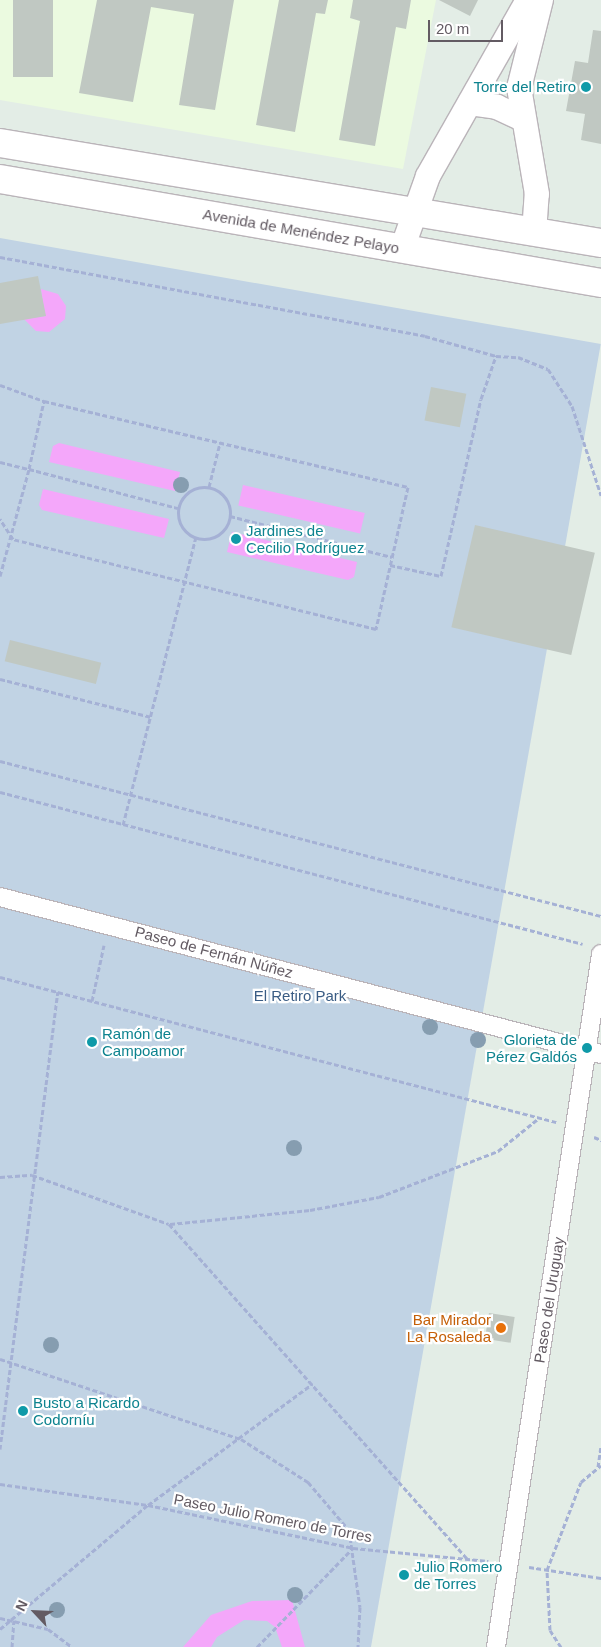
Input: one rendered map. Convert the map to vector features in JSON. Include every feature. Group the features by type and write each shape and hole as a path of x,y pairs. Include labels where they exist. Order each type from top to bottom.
{"main road":[{"path":"0,143 412,214 601,243"},
{"name":"Avenida de Menéndez Pelayo","path":"0,179 601,283"}],"street":[{"path":"402,249 412,214 470,103 528,0"},
{"path":"534,233 537,194 519,88 542,0"},
{"path":"470,103 497,107 523,119"},
{"name":"Paseo de Fernán Núñez","path":"0,897 594,1051"},
{"name":"Paseo del Uruguay","path":"496,1647 575,1128 594,1051 596,950"}],"path":[{"path":"0,257 425,336 496,356 518,357 548,369 572,406 601,495"},
{"path":"390,565 441,576 481,399 496,356"},
{"path":"0,385 44,401 408,487 376,629 185,580 13,539 0,519"},
{"path":"0,576 13,539 44,401"},
{"path":"209,487 220,443"},
{"path":"0,462 178,508"},
{"path":"209,487 227,499 230,516 216,536 196,537 180,524 178,508 187,492 209,487"},
{"path":"230,516 392,557"},
{"path":"123,824 196,537"},
{"path":"0,680 151,717"},
{"path":"0,762 601,916"},
{"path":"0,792 596,950"},
{"path":"92,1000 108,925"},
{"path":"0,976 575,1128"},
{"path":"0,1449 12,1362 32,1175 58,992"},
{"path":"0,1177 32,1175 170,1224 310,1210 379,1197 498,1151 540,1118"},
{"path":"170,1224 468,1559"},
{"path":"0,1359 241,1439 308,1482 349,1530 360,1606 358,1647"},
{"path":"0,1629 14,1620 148,1505 241,1439 312,1384"},
{"path":"561,1647 550,1630 547,1570 581,1482 599,1466 601,1445"},
{"name":"Paseo Julio Romero de Torres","path":"0,1484 148,1505 353,1548 468,1559 601,1578"},
{"path":"257,1647 297,1603 353,1548"},
{"path":"0,1618 48,1629 72,1647"},
{"path":"12,1647 14,1620"}],"shaded area":[{"path":"0,0 436,0 403,169 0,100"},
{"path":"41,289 58,294 66,306 65,319 49,332 36,331 24,319 45,316"},
{"path":"59,443 180,472 175,491 49,462 53,446"},
{"path":"243,485 365,513 360,534 238,505"},
{"path":"43,489 169,519 164,538 42,510 39,505"},
{"path":"232,532 357,562 354,577 348,580 227,552"},
{"path":"292,1600 305,1647 282,1647 275,1627 267,1621 244,1620 217,1637 211,1647 183,1647 211,1615 252,1601"}],"green space":[{"name":"El Retiro Park","path":"0,238 601,344 371,1647 0,1647"}],"building":[{"path":"13,0 53,0 53,77 13,77"},
{"path":"97,0 234,0 215,110 179,105 194,14 151,7 133,102 79,93"},
{"path":"279,0 328,0 325,14 316,13 295,132 256,125"},
{"path":"353,0 411,0 406,29 396,27 375,146 339,140 360,21 350,18"},
{"path":"439,0 478,0 470,16"},
{"name":"Torre del Retiro","path":"593,30 601,31 601,144 581,140 585,114 566,111 575,61 588,63"},
{"path":"38,276 46,316 0,324 0,283"},
{"path":"431,387 466,394 460,427 425,420"},
{"path":"475,525 595,553 571,655 451,627"},
{"path":"10,640 101,663 96,684 5,661"},
{"name":"Bar Mirador La Rosaleda","path":"489,1313 515,1317 511,1343 485,1339"}],"place":[{"name":"Torre del Retiro","path":"586,87"},
{"name":"Jardines de Cecilio Rodríguez","path":"236,539"},
{"name":"Ramón de Campoamor","path":"92,1042"},
{"name":"Glorieta de Pérez Galdós","path":"587,1048"},
{"name":"Bar Mirador La Rosaleda","path":"501,1328"},
{"name":"Busto a Ricardo Codorníu","path":"23,1411"},
{"name":"Julio Romero de Torres","path":"404,1575"}]}
